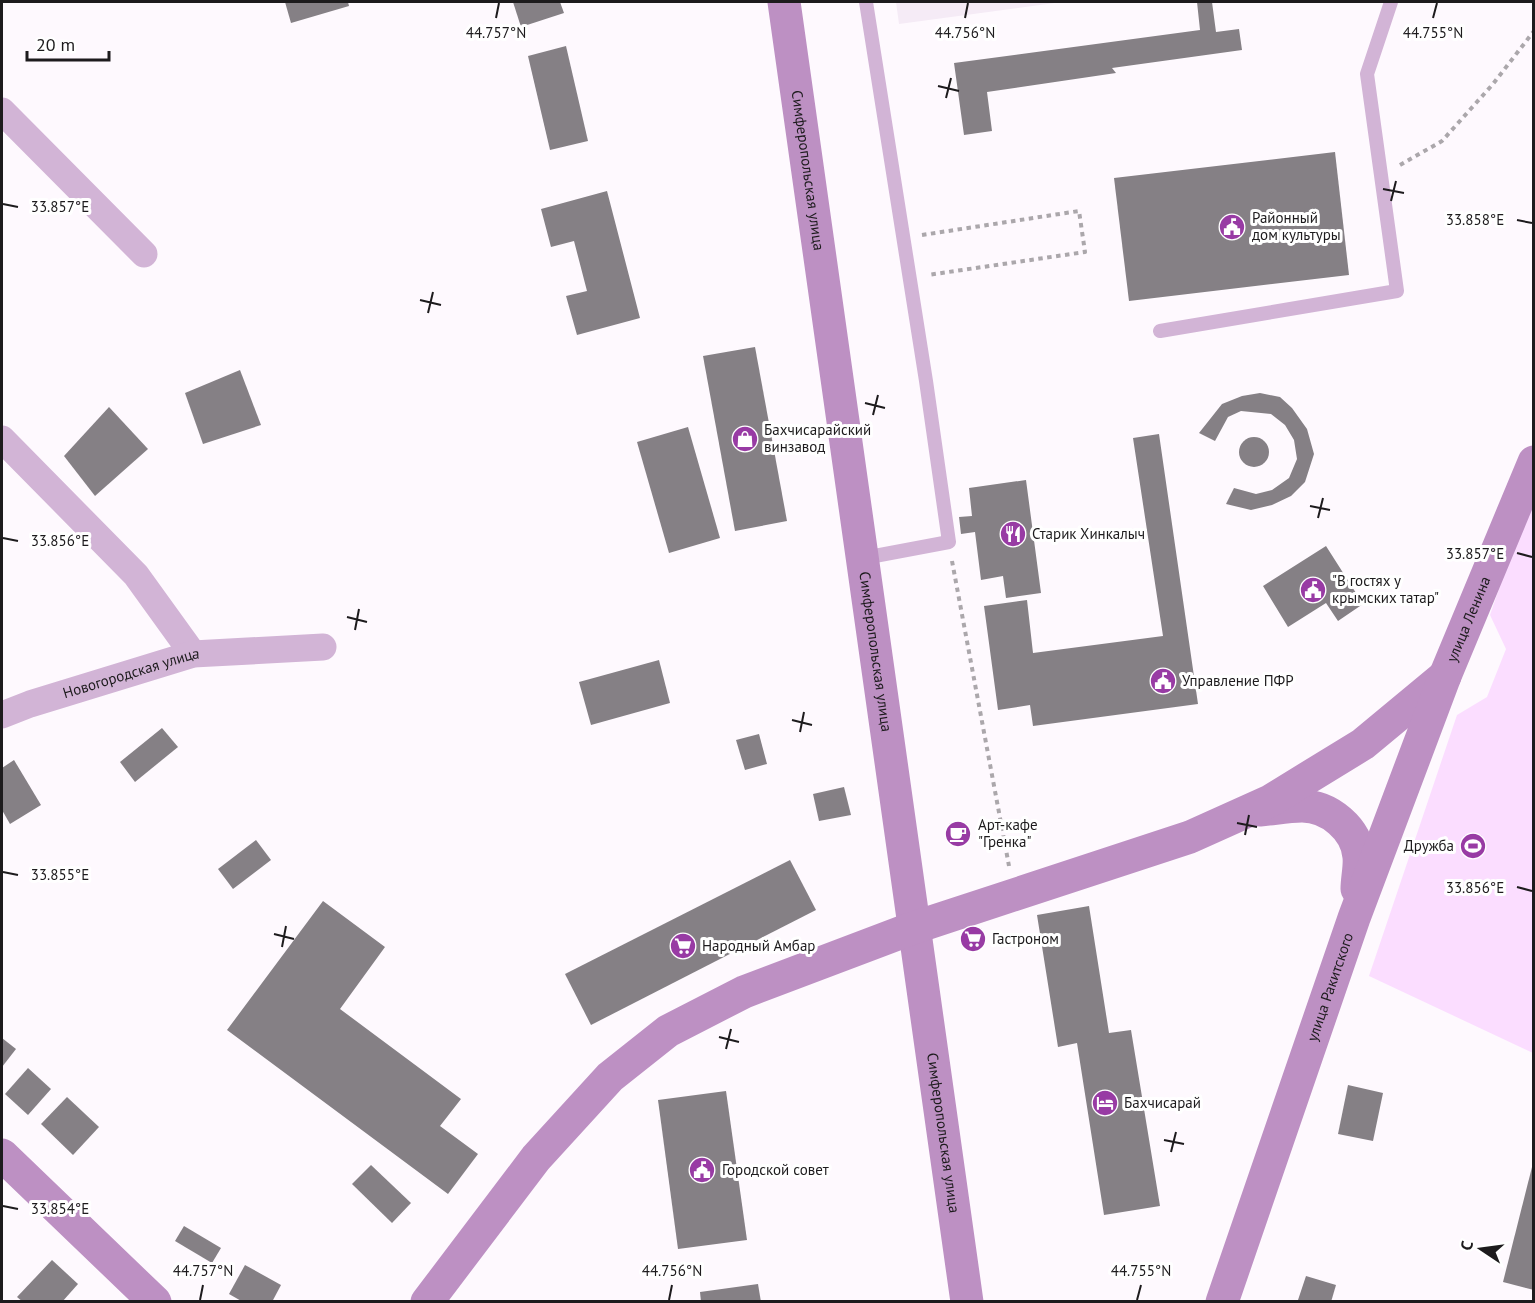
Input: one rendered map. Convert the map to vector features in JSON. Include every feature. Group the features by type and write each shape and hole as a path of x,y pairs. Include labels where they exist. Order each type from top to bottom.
{"main road":[{"name":"Симферопольская улица","path":"784,2 967,1302"},
{"name":"улица Ленина","path":"1444,676 1533,462"},
{"path":"427,1302 536,1158 610,1077 668,1031 744,992 913,928 1015,897 1190,837 1270,801 1363,744 1444,676"},
{"name":"улица Ракитского","path":"1222,1302 1354,918 1444,676"},
{"path":"1245,812 1303,806 1323,811 1345,825 1354,839 1359,856 1354,918"},
{"path":"2,1155 150,1300"}],"street":[{"path":"2,111 144,254"},
{"name":"Новогородская улица","path":"2,439 136,575 193,654 30,704 2,716"},
{"path":"193,654 323,647"}],"lane":[{"path":"864,558 949,542 866,2"},
{"path":"1160,331 1397,291 1367,74 1391,2"}],"path":[{"path":"1381,175 1442,141 1493,84 1533,31"},
{"path":"903,237 1079,211 1085,252 909,278"},
{"path":"949,542 1015,897"}],"shaded area":[{"path":"896,2 1062,2 899,24"},
{"name":"Дружба","path":"1533,489 1533,1053 1369,976 1457,715 1487,697 1506,649 1490,615"}],"building":[{"path":"285,2 348,2 349,6 291,23"},
{"path":"513,2 560,2 564,13 521,27"},
{"path":"1197,2 1212,2 1216,32 1239,29 1242,50 1112,68 1116,73 987,92 992,131 964,135 954,63 1200,30"},
{"path":"566,46 588,141 550,150 528,56"},
{"name":"Районный дом культуры","path":"1335,152 1349,275 1129,301 1114,178"},
{"path":"607,191 640,318 577,335 566,296 587,291 574,241 551,247 541,209"},
{"name":"Бахчисарайский винзавод","path":"755,347 787,521 735,531 703,356"},
{"path":"240,370 261,425 203,444 185,393"},
{"path":"1260,393 1280,397 1292,408 1307,429 1314,454 1305,482 1291,496 1272,505 1251,510 1226,504 1234,488 1256,494 1272,490 1289,478 1297,459 1294,440 1285,425 1271,414 1241,411 1228,417 1215,441 1199,433 1222,404 1242,396"},
{"path":"109,407 148,449 95,496 64,456"},
{"path":"688,427 720,538 669,553 637,442"},
{"path":"1159,434 1198,704 1033,726 1030,705 998,710 984,606 1027,600 1033,653 1163,636 1133,438"},
{"path":"1254,437 1264,442 1269,452 1264,462 1254,467 1244,462 1239,452 1244,442"},
{"path":"1026,480 1041,593 1006,598 1003,576 981,580 975,532 961,534 959,517 972,516 969,488"},
{"path":"1326,546 1363,604 1338,621 1326,603 1288,627 1263,586"},
{"path":"659,660 670,703 591,725 579,682"},
{"path":"162,728 178,747 135,782 120,762"},
{"path":"759,734 767,764 745,770 736,740"},
{"path":"14,760 41,805 10,824 2,810 2,768"},
{"path":"844,787 851,815 819,821 813,794"},
{"path":"256,840 271,860 233,889 218,869"},
{"name":"Народный Амбар","path":"790,860 816,910 591,1025 565,974"},
{"path":"323,901 385,947 340,1009 461,1099 440,1126 478,1154 448,1194 227,1030"},
{"path":"1089,906 1109,1033 1131,1030 1160,1206 1104,1215 1077,1043 1058,1047 1037,915"},
{"path":"2,1038 16,1049 2,1067"},
{"path":"28,1068 51,1089 28,1115 5,1094"},
{"path":"1348,1085 1383,1093 1373,1141 1338,1134"},
{"name":"Городской совет","path":"726,1091 747,1240 678,1249 658,1100"},
{"path":"67,1097 99,1127 73,1155 41,1124"},
{"path":"1534,1163 1534,1290 1503,1282"},
{"path":"371,1165 411,1203 392,1223 352,1184"},
{"path":"184,1226 221,1248 212,1263 175,1241"},
{"path":"52,1260 78,1284 62,1302 23,1302 17,1297"},
{"path":"245,1265 281,1285 272,1302 243,1302 229,1294"},
{"path":"1306,1276 1336,1285 1331,1302 1298,1300"},
{"path":"758,1284 761,1302 701,1302 700,1292"}],"place":[{"name":"Районный дом культуры","path":"1232,227"},
{"name":"Бахчисарайский винзавод","path":"745,439"},
{"name":"Старик Хинкалыч","path":"1013,534"},
{"name":"\"В гостях у крымских татар\"","path":"1313,590"},
{"name":"Управление ПФР","path":"1163,681"},
{"name":"Арт-кафе \"Гренка\"","path":"958,834"},
{"name":"Дружба","path":"1473,846"},
{"name":"Гастроном","path":"973,939"},
{"name":"Народный Амбар","path":"683,946"},
{"name":"Бахчисарай","path":"1105,1103"},
{"name":"Городской совет","path":"702,1170"}]}
